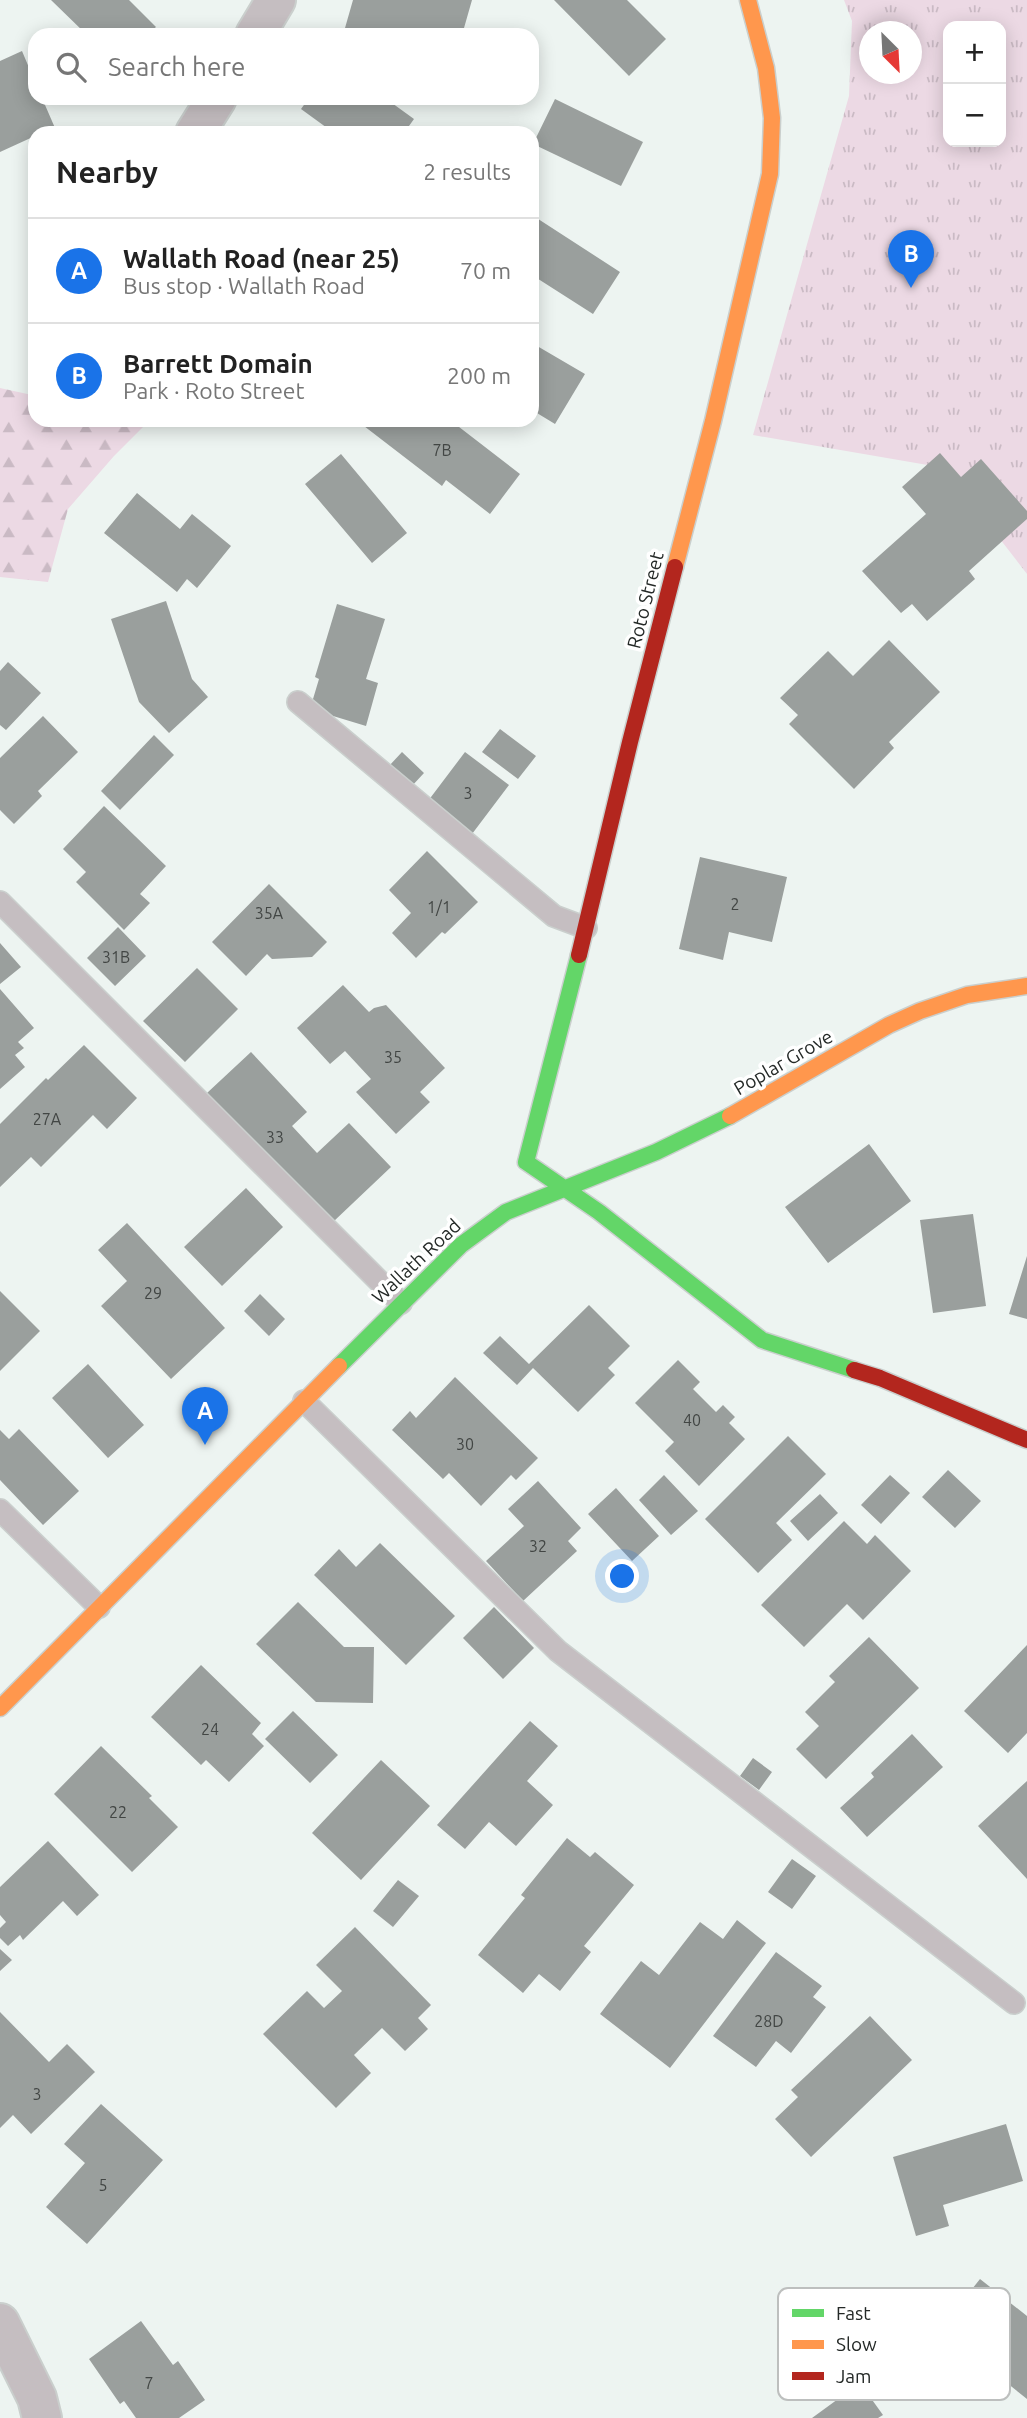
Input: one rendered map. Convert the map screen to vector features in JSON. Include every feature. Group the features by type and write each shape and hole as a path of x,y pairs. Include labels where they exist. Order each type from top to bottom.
{"street":[{"path":"259,28 276,0"},
{"name":"Roto Street","path":"564,1189 526,1162 586,928 633,728 713,421 771,174 772,118 766,68 757,25 748,0"},
{"path":"199,126 213,105"},
{"name":"Poplar Grove","path":"564,1189 656,1152 718,1123 889,1025 920,1011 967,995 1027,986"},
{"path":"564,1189 599,1212 762,1340 880,1378 1027,1440"},
{"name":"Wallath Road","path":"0,1708 460,1245 506,1212 564,1189"},
{"path":"0,2323 37,2398 43,2418"}],"lane":[{"path":"298,702 555,916 586,928"},
{"path":"0,902 401,1303"},
{"path":"304,1401 558,1651 1014,2003"},
{"path":"0,1510 100,1607"}],"green space":[{"path":"844,0 1027,0 1027,574 945,468 753,435 849,96 852,21"},
{"path":"0,388 28,394 28,427 143,427 68,509 48,582 0,577"}],"building":[{"path":"51,0 129,0 156,27 155,28 80,28"},
{"path":"353,0 472,0 464,28 345,28"},
{"path":"554,0 627,0 666,39 629,76"},
{"path":"22,51 28,65 28,105 45,105 54,126 28,126 28,139 0,152 0,61"},
{"path":"555,99 643,142 621,186 539,147 539,132"},
{"path":"304,105 395,105 414,119 409,126 324,126 301,109"},
{"path":"539,220 620,272 593,314 539,279"},
{"path":"539,347 585,374 555,424 539,414"},
{"path":"365,427 459,427 520,474 490,514 446,480 442,486"},
{"path":"940,453 961,477 981,459 1027,511 1027,519 969,571 975,579 927,621 912,604 901,613 862,571 926,514 902,487"},
{"path":"341,454 407,533 372,563 305,484"},
{"path":"137,493 180,529 192,514 231,546 197,588 187,579 177,592 104,533"},
{"path":"166,601 192,679 208,697 169,733 139,702 111,619"},
{"path":"337,604 385,619 366,679 378,683 366,726 310,709 319,679 315,677"},
{"path":"889,640 940,692 889,742 894,748 854,789 789,724 798,715 780,698 828,651 853,676"},
{"path":"8,662 41,693 6,730 0,725 0,671"},
{"path":"43,716 78,752 38,791 42,796 14,824 0,810 0,758"},
{"path":"500,729 536,756 518,779 482,752"},
{"path":"154,735 174,755 120,810 101,791"},
{"path":"402,752 424,773 411,787 389,766"},
{"path":"465,752 509,785 472,834 428,801"},
{"path":"104,806 166,866 140,894 150,903 124,930 76,882 86,872 63,849"},
{"path":"427,851 478,902 416,958 392,933 411,913 389,890"},
{"path":"700,857 787,877 772,942 729,932 723,960 679,949"},
{"path":"269,884 327,942 312,957 272,959 267,954 246,976 212,942"},
{"path":"118,927 146,956 115,986 87,958"},
{"path":"0,943 21,967 0,984"},
{"path":"197,968 238,1009 185,1062 143,1021"},
{"path":"343,985 369,1012 386,1005 445,1068 420,1092 430,1102 396,1134 356,1092 371,1079 345,1051 330,1064 297,1028"},
{"path":"0,989 34,1028 18,1042 24,1048 15,1055 25,1067 0,1089"},
{"path":"84,1045 137,1098 107,1129 93,1115 41,1167 31,1157 0,1187 0,1124"},
{"path":"251,1052 307,1112 292,1126 317,1153 349,1123 391,1167 333,1222 207,1093"},
{"path":"869,1144 911,1201 828,1263 785,1207"},
{"path":"246,1188 283,1227 222,1286 184,1247"},
{"path":"973,1214 986,1306 933,1313 920,1220"},
{"path":"127,1223 225,1328 171,1379 101,1306 127,1281 98,1250"},
{"path":"1027,1256 1027,1319 1009,1314"},
{"path":"0,1291 40,1331 0,1371"},
{"path":"260,1294 285,1319 269,1336 244,1311"},
{"path":"589,1305 630,1346 608,1368 615,1375 578,1412 533,1368 517,1385 483,1353 500,1336 529,1364"},
{"path":"678,1360 700,1382 693,1389 716,1412 723,1405 735,1417 729,1423 745,1439 699,1486 665,1451 674,1442 635,1403"},
{"path":"88,1364 144,1425 108,1458 52,1398"},
{"path":"455,1377 538,1458 516,1480 511,1475 481,1506 449,1473 443,1479 392,1430 410,1411 416,1418"},
{"path":"19,1429 79,1491 43,1525 0,1480 0,1430 9,1439"},
{"path":"788,1436 826,1474 776,1523 792,1540 758,1573 705,1519"},
{"path":"948,1470 981,1501 955,1528 922,1497"},
{"path":"664,1475 698,1511 671,1535 639,1500"},
{"path":"890,1475 910,1493 881,1524 861,1505"},
{"path":"538,1481 581,1528 568,1541 577,1551 523,1601 486,1561 524,1526 508,1509"},
{"path":"616,1488 659,1536 632,1561 588,1514"},
{"path":"820,1494 838,1513 808,1541 790,1521"},
{"path":"844,1521 867,1544 875,1535 911,1571 863,1620 847,1604 804,1647 761,1605"},
{"path":"380,1543 455,1616 406,1665 314,1575 339,1549 356,1567"},
{"path":"298,1602 344,1647 374,1647 373,1703 316,1702 256,1644"},
{"path":"494,1607 534,1648 503,1679 463,1638"},
{"path":"869,1637 919,1688 826,1779 796,1749 819,1726 805,1712 835,1682 829,1676"},
{"path":"1027,1645 1027,1733 1008,1753 964,1711"},
{"path":"201,1665 261,1723 252,1734 264,1746 229,1782 206,1760 201,1765 151,1717"},
{"path":"293,1711 338,1755 310,1783 265,1739"},
{"path":"530,1721 558,1746 527,1781 553,1805 516,1846 489,1822 465,1849 437,1825"},
{"path":"912,1734 943,1767 867,1837 840,1808 874,1777 871,1773"},
{"path":"101,1746 152,1796 149,1798 178,1827 132,1872 54,1794"},
{"path":"753,1758 772,1772 759,1790 740,1776"},
{"path":"381,1760 430,1806 361,1880 312,1833"},
{"path":"1027,1781 1027,1879 978,1826"},
{"path":"567,1838 590,1857 595,1852 634,1885 584,1946 591,1952 560,1991 539,1974 523,1993 478,1955 525,1898 521,1895"},
{"path":"48,1841 99,1895 77,1916 63,1901 23,1940 20,1935 8,1946 0,1938 0,1928 6,1922 0,1915 0,1887"},
{"path":"792,1859 816,1876 792,1909 768,1892"},
{"path":"398,1880 419,1896 393,1927 373,1911"},
{"path":"737,1920 766,1943 670,2068 600,2014 641,1961 659,1975 700,1922 723,1939"},
{"path":"355,1927 431,2005 418,2018 428,2029 405,2051 382,2028 354,2055 371,2073 336,2108 263,2034 307,1991 324,2008 342,1991 316,1965"},
{"path":"0,1949 12,1960 0,1971"},
{"path":"776,1952 822,1986 813,1997 826,2007 791,2053 776,2041 756,2067 713,2036"},
{"path":"0,2012 49,2062 67,2044 95,2072 31,2134 13,2115 0,2128"},
{"path":"870,2016 912,2060 811,2157 775,2119 798,2097 791,2090"},
{"path":"101,2104 163,2160 87,2244 46,2207 85,2163 64,2144"},
{"path":"1006,2124 1023,2181 943,2205 949,2226 916,2236 893,2157"},
{"path":"980,2279 991,2288 973,2288"},
{"path":"1010,2303 1027,2316 1027,2399 1010,2385"},
{"path":"141,2321 173,2365 178,2361 205,2400 179,2418 136,2418 124,2401 120,2404 89,2359"},
{"path":"837,2400 872,2400 883,2415 878,2418 812,2418"}],"traffic: fast":[{"path":"579,955 526,1162 599,1212 762,1340 854,1370"},
{"path":"339,1366 461,1245 506,1212 656,1152 730,1116"}],"traffic: slow":[{"path":"675,567 713,421 770,174 772,118 766,68 748,0"},
{"path":"730,1116 889,1025 920,1011 967,995 1027,986"},
{"path":"0,1708 339,1366"}],"traffic: jam":[{"path":"579,955 675,567"},
{"path":"854,1370 880,1378 1027,1440"}],"place":[{"name":"Barrett Domain","path":"911,288"},
{"name":"Wallath Road (near 25)","path":"205,1445"}]}
